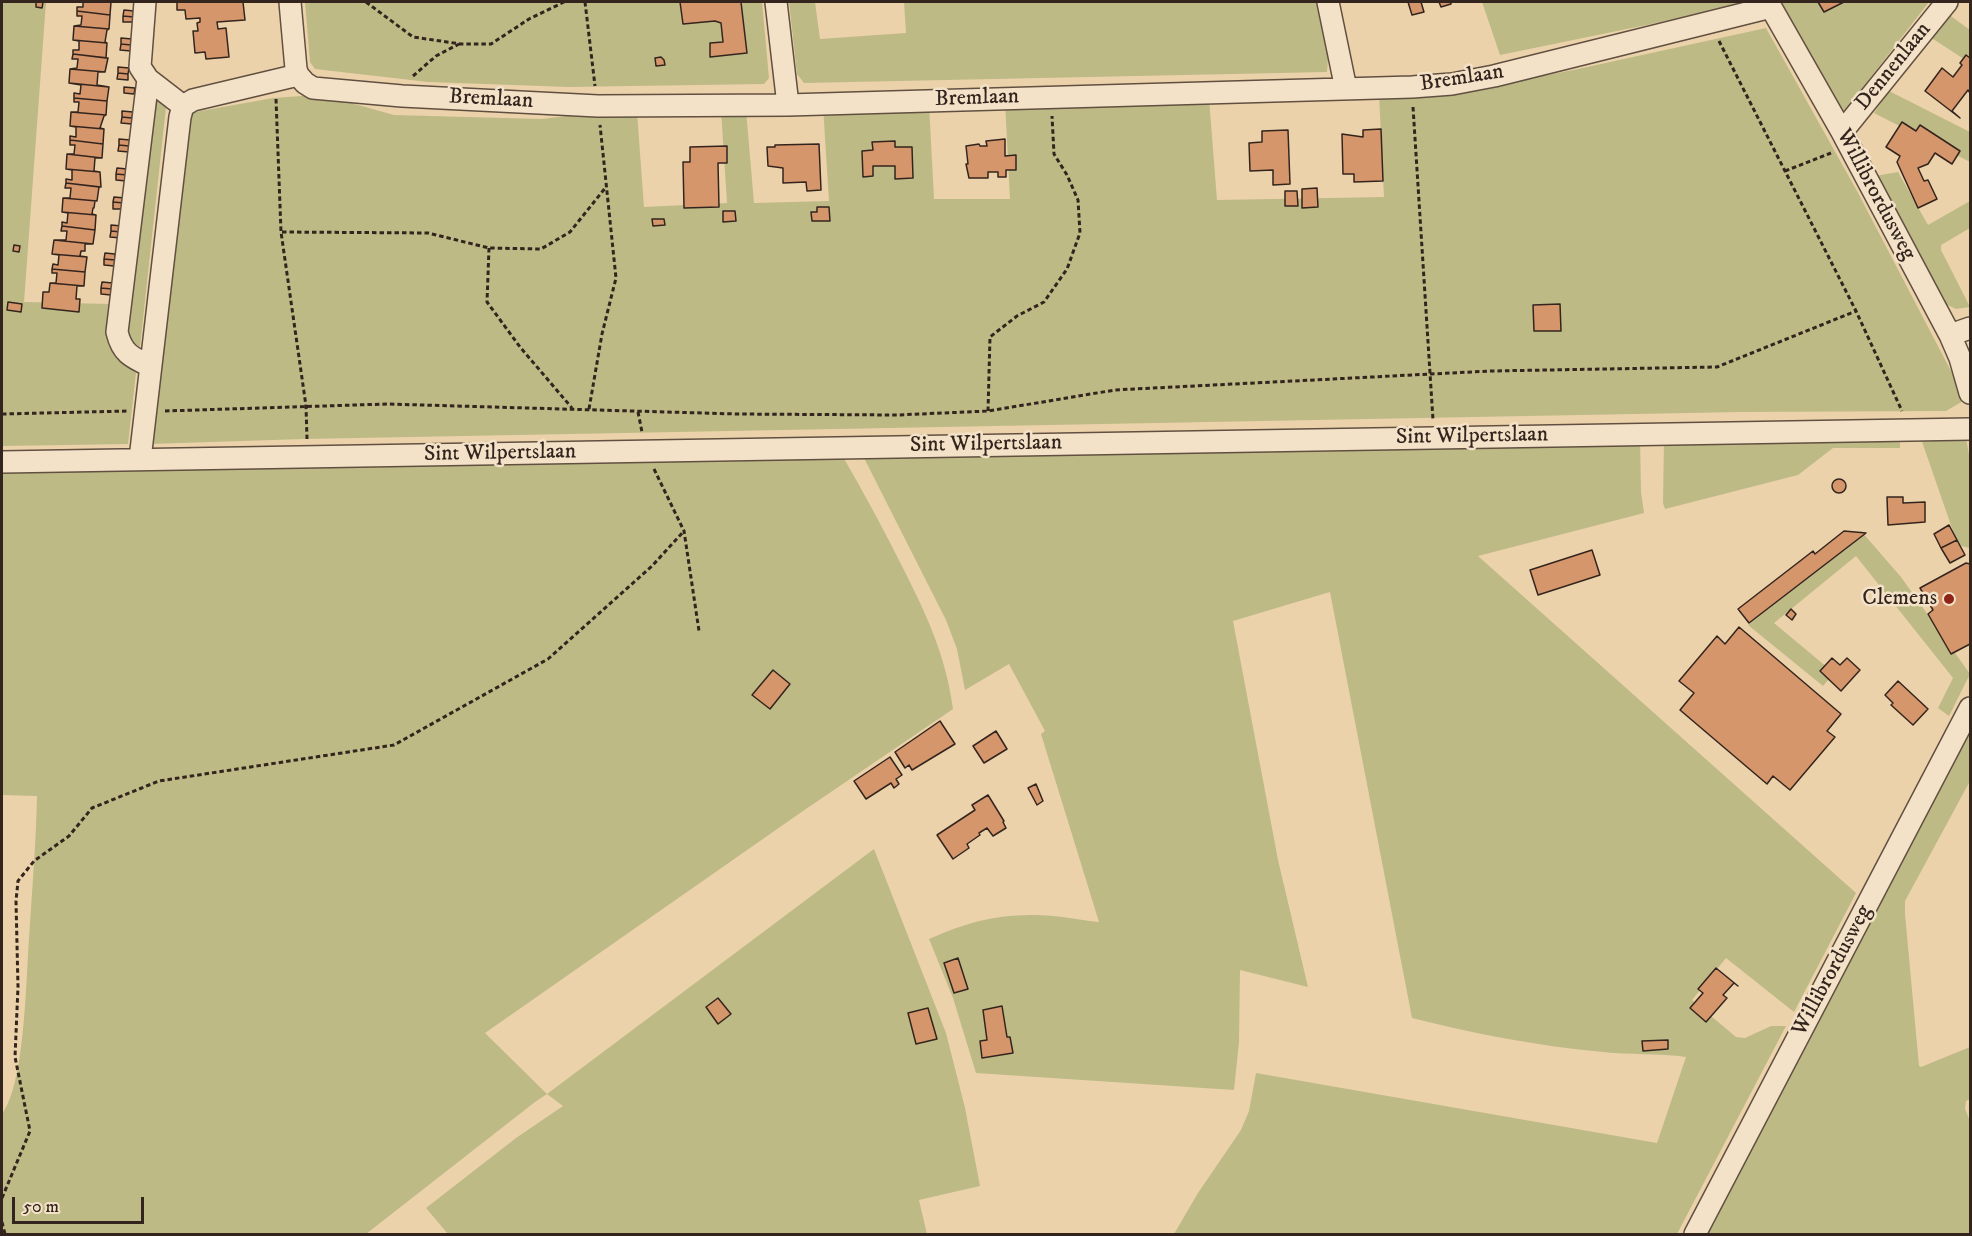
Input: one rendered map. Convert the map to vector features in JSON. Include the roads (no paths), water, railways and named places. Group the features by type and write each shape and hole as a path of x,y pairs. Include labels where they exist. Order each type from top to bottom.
{"street":[{"path":"145,2 140,67 148,79 183,106"},
{"path":"140,459 183,106 193,100 298,75 290,2"},
{"path":"776,2 788,105"},
{"path":"1328,2 1346,89"},
{"name":"Dennenlaan","path":"1846,139 1947,2"},
{"name":"Bremlaan","path":"298,75 314,88 392,95 598,105 788,105 1412,87 1452,84 1494,76 1709,22 1769,4"},
{"name":"Willibrordusweg","path":"1769,4 1846,139 1950,335 1971,393"},
{"path":"148,79 117,332 120,345 132,358 150,366"},
{"path":"1950,335 1971,328"},
{"name":"Sint Wilpertslaan","path":"2,462 1971,429"},
{"name":"Willibrordusweg","path":"1695,1234 1971,708"}],"place":[{"name":"Clemens","path":"1949,599"}]}
